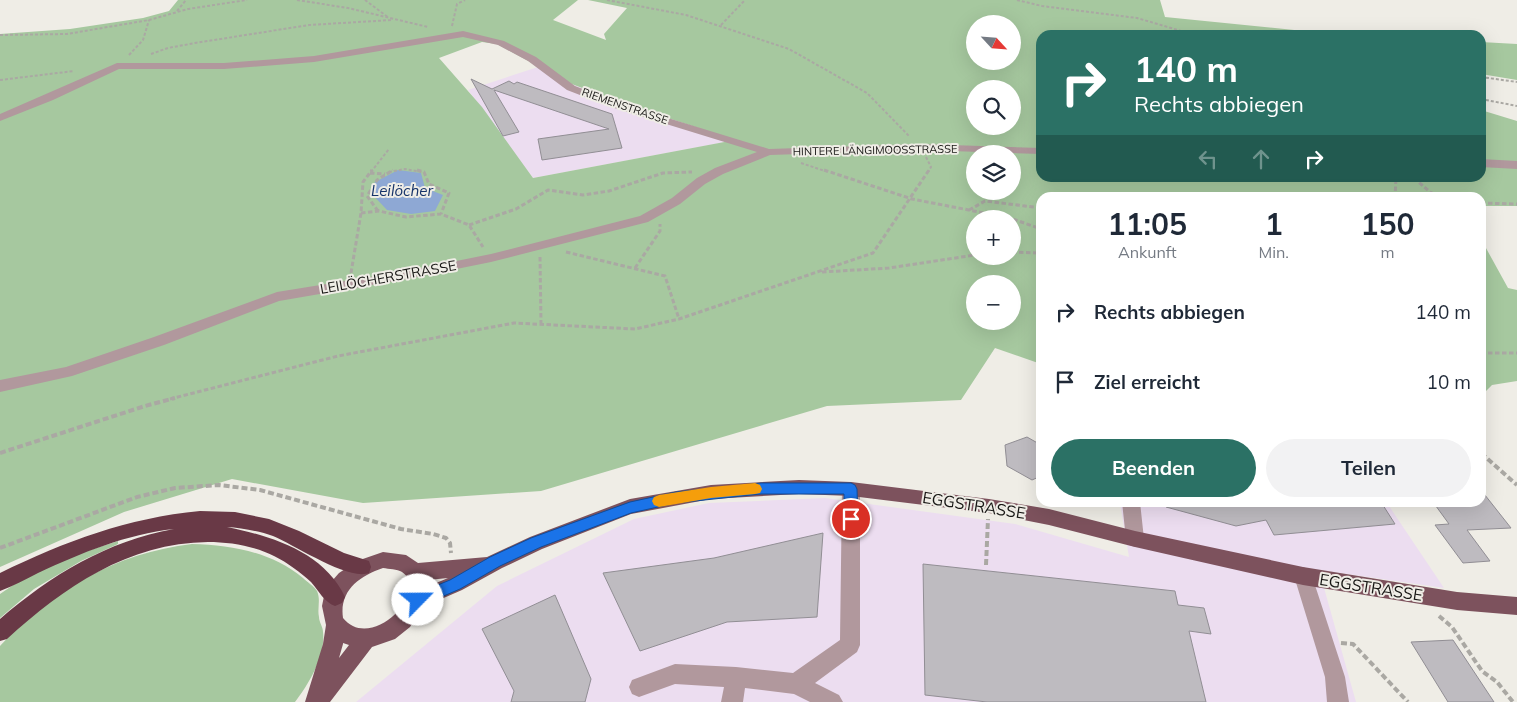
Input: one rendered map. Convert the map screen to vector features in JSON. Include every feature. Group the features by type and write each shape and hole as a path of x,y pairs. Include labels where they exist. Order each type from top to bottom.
{"highway":[{"path":"0,582 44,561 94,541 165,522 206,519 240,521 267,526 304,541 330,557 362,567"},
{"path":"0,632 34,602 91,565 148,542 184,535 232,535 279,548 312,568 334,597"}],"main road":[{"name":"EGGSTRASSE","path":"418,600 455,584 495,562 536,543 630,507 676,497 761,488 851,489 989,506 1049,517 1135,539 1303,576 1430,597 1517,606"},
{"path":"393,560 403,562 416,572 420,585 418,600 398,626 378,636 367,638 343,633 336,625 332,616 334,597 345,580 362,567 378,561 393,560"},
{"name":"EGGSTRASSE","path":"416,572 453,570 495,562"},
{"path":"316,702 333,644 336,625"},
{"path":"316,702 367,638"}],"street":[{"name":"RIEMENSTRASSE","path":"117,66 224,66 314,59 463,34 501,43 532,59 571,88 615,105 768,152"},
{"path":"0,118 49,98 117,66"},
{"name":"HINTERE LÄNGIMOOSSTRASSE","path":"768,152 921,147 1036,151"},
{"name":"LEILÖCHERSTRASSE","path":"0,386 67,372 159,341 277,297 407,276 491,258 644,219 660,211 719,171 768,152"},
{"path":"1486,163 1517,165"},
{"path":"796,684 850,645 851,489"},
{"path":"1132,507 1135,539"},
{"path":"1303,576 1335,677 1338,702"},
{"path":"639,687 675,674 736,677 796,684 832,702"},
{"path":"732,702 736,677"}],"path":[{"path":"176,12 186,0"},
{"path":"0,35 67,34 149,20 219,3 247,0"},
{"path":"297,0 348,8 392,20"},
{"path":"365,0 392,20"},
{"path":"451,32 457,4 466,0"},
{"path":"0,453 145,406 338,356 514,323 635,329 679,319 873,253 912,199 931,167 921,147 867,93 789,49 686,15 607,0"},
{"path":"721,25 744,0"},
{"path":"1017,0 1042,6 1137,18 1177,30"},
{"path":"117,66 140,47 148,28 149,20"},
{"path":"151,54 168,48 195,43 309,25 392,20"},
{"path":"0,80 78,70"},
{"path":"1486,78 1517,82"},
{"path":"1486,101 1517,106"},
{"path":"349,284 363,182 389,149"},
{"path":"768,152 912,199 969,210 985,201 1036,207"},
{"path":"379,211 367,196 373,182 396,168 409,168 424,172 429,184 449,194 441,214"},
{"path":"468,225 516,209 548,190 583,195 609,191 663,173 719,171"},
{"path":"370,173 385,174"},
{"path":"1419,182 1430,192"},
{"path":"1486,203 1517,204"},
{"path":"360,213 379,211 406,217 441,214 468,225 491,258"},
{"path":"635,268 660,231 660,211"},
{"path":"1021,222 1036,226"},
{"path":"542,324 540,246 665,276 679,319"},
{"path":"1021,252 1036,253"},
{"path":"817,272 889,268 966,256"},
{"path":"1486,352 1517,353"},
{"path":"1486,457 1517,484"},
{"path":"986,565 989,506"},
{"path":"1437,613 1439,617 1452,627 1482,671 1497,682 1513,702"},
{"path":"1323,640 1353,644 1408,702"}],"shaded area":[{"path":"538,67 569,83 622,103 736,140 533,178 468,90"},
{"path":"825,498 1015,524 1129,557 1121,507 1390,507 1444,588 1319,570 1356,702 356,702 497,586 634,519 709,503"}],"green space":[{"path":"178,0 578,0 553,20 606,40 604,34 627,8 588,0 1160,0 1165,17 1294,30 1036,30 1036,182 1486,182 1486,112 1517,121 1517,206 1486,206 1486,192 1036,192 1036,362 995,348 961,400 827,406 541,491 363,503 232,479 124,512 0,567 0,34 70,29 143,18 169,11","holes":["482,42 497,44 569,83 622,103 735,140 533,178 482,107 439,58"]},
{"path":"1486,42 1517,44 1517,80 1486,75"},
{"path":"1486,248 1508,288 1517,290 1517,381 1492,385 1486,391"},
{"path":"118,541 118,544 81,561 34,589 0,618 0,594 31,573 72,556"},
{"path":"192,544 236,548 264,556 291,569 317,591 319,619 323,632 322,650 311,678 295,702 0,702 0,646 41,608 63,591 111,565 164,549"}],"water":[{"name":"Leilöcher","path":"398,170 421,173 425,188 443,195 435,211 411,214 387,210 371,193 375,182"}],"building":[{"path":"471,79 492,89 509,81 514,84 517,82 612,114 622,148 542,160 538,139 609,129 494,90 519,132 503,136"},
{"path":"1027,437 1036,442 1036,478 1032,480 1007,466 1005,445"},
{"path":"1486,496 1511,528 1467,530 1490,561 1463,563 1435,525 1449,524 1437,507 1486,507"},
{"path":"1166,507 1384,507 1395,524 1274,535 1266,520 1236,526"},
{"path":"823,533 817,617 727,622 640,651 603,573 714,558"},
{"path":"923,564 1175,591 1178,605 1204,608 1211,634 1189,631 1206,702 987,702 925,695"},
{"path":"555,595 591,679 585,702 511,702 514,691 482,629"},
{"path":"1453,640 1494,702 1448,702 1411,642"}],"slow traffic":[{"path":"659,501 711,492 755,489"}],"route":[{"path":"418,600 455,584 495,562 536,543 630,507 676,497 761,488 851,489 851,519"}]}
